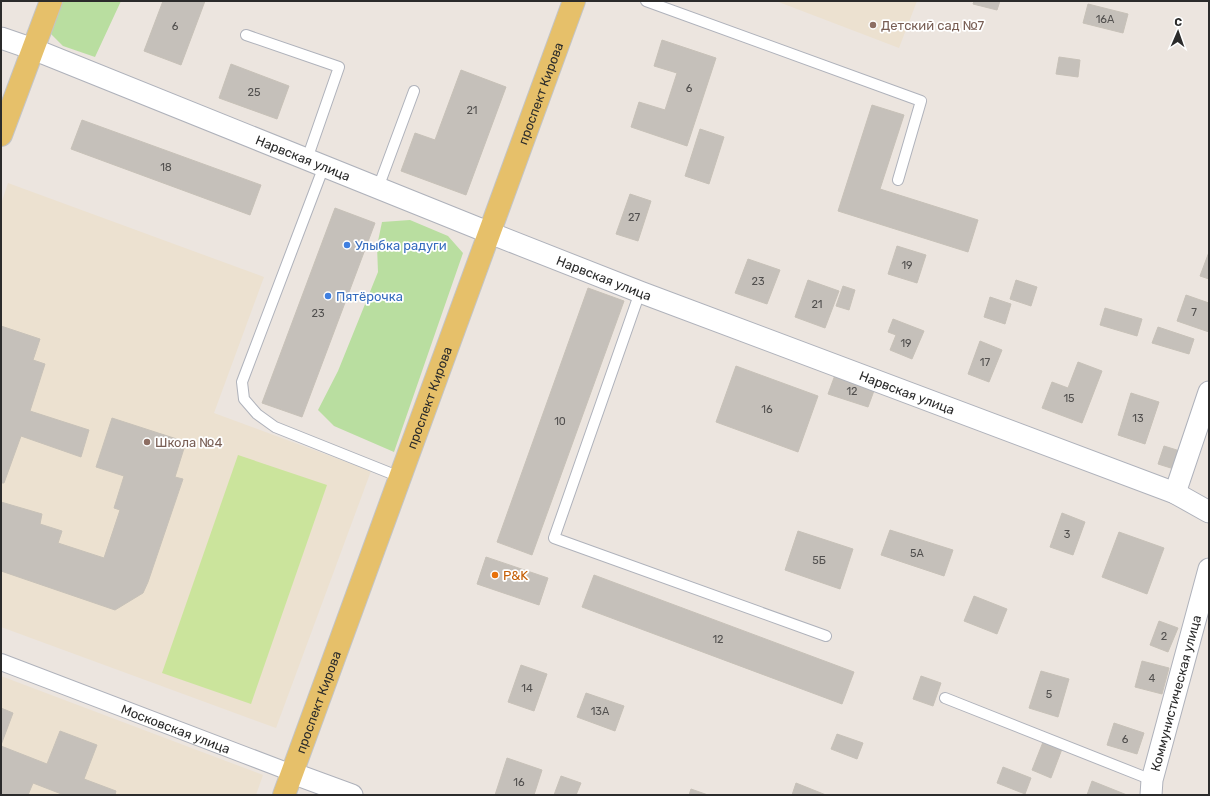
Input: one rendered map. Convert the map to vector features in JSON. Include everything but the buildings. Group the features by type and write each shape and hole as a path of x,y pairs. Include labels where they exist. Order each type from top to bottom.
{"main road":[{"path":"1,135 51,1"},
{"name":"проспект Кирова","path":"284,795 574,1"}],"street":[{"name":"Нарвская улица","path":"1,38 33,49 640,292 1175,493 1209,512"},
{"path":"1175,493 1209,392"},
{"name":"Коммунистическая улица","path":"1151,787 1209,569"},
{"name":"Московская улица","path":"1,662 352,795"}],"lane":[{"path":"646,1 921,101 898,180"},
{"path":"246,35 339,67 315,163 242,382 244,399 257,414 275,427 400,477"},
{"path":"378,188 414,91"},
{"path":"640,292 554,538 826,636"},
{"path":"945,698 1151,787"}],"shaded area":[{"name":"Детский сад №7","path":"776,1 917,1 899,48"},
{"name":"Школа №4","path":"8,183 264,277 214,413 371,471 276,728 1,627 1,204"},
{"path":"1,676 263,775 256,795 1,795"}],"green space":[{"path":"62,1 121,1 95,57 63,46 51,34"},
{"path":"410,220 448,236 463,253 394,452 334,426 318,410 338,371 378,272 377,246 382,222"},
{"path":"238,455 327,485 251,704 162,673"}],"place":[{"name":"Детский сад №7","path":"873,25"},
{"name":"Улыбка радуги","path":"347,245"},
{"name":"Пятёрочка","path":"328,296"},
{"name":"Школа №4","path":"147,442"},
{"name":"P&K","path":"495,575"}]}
